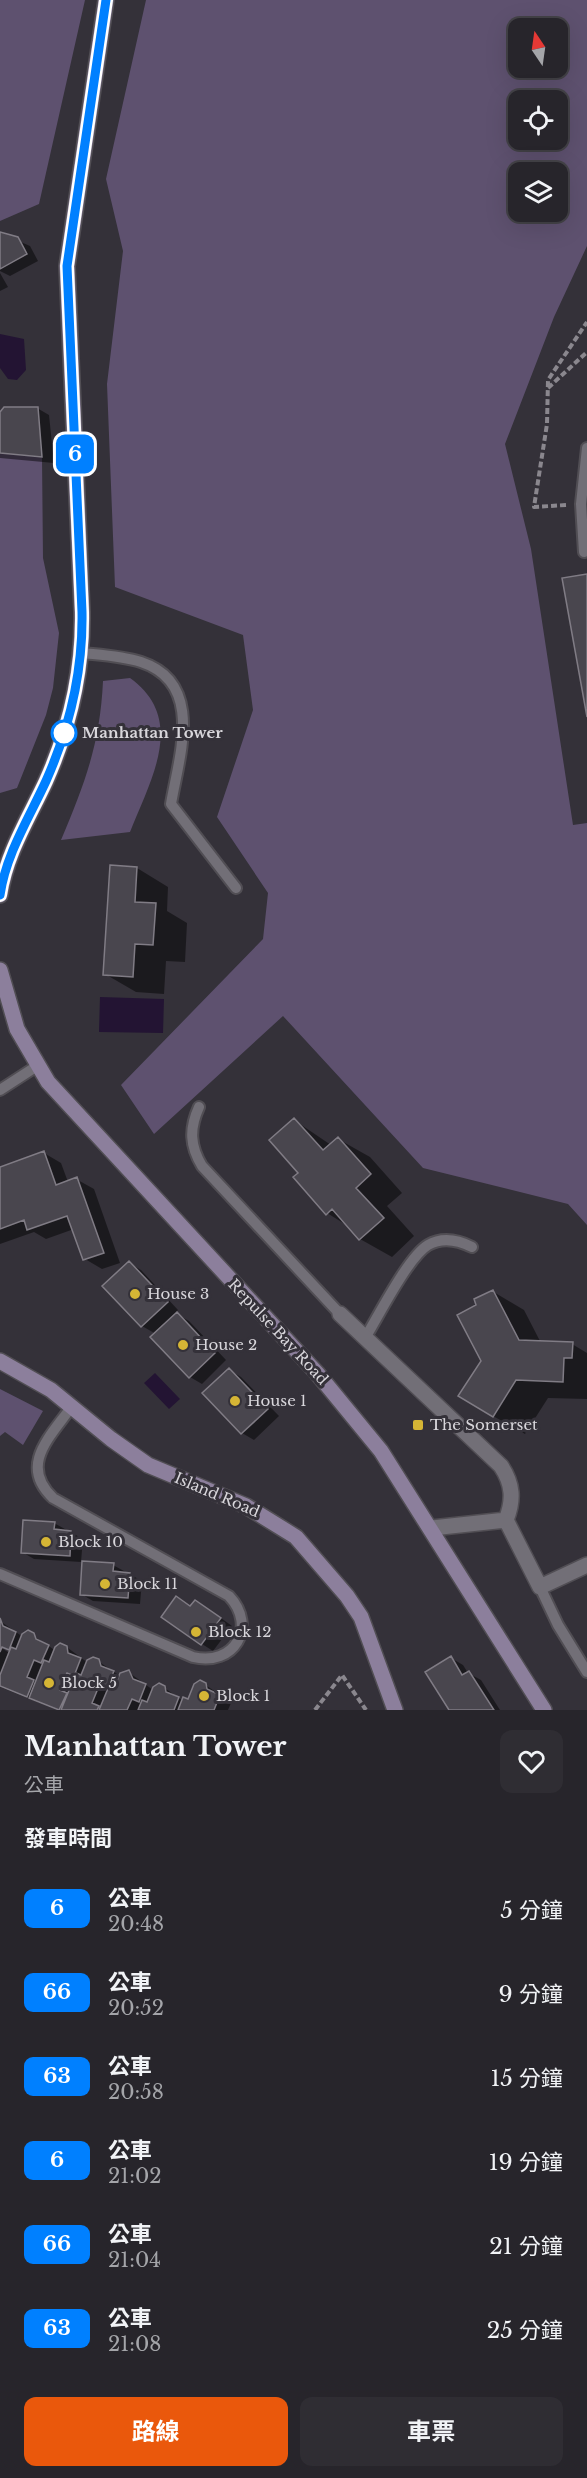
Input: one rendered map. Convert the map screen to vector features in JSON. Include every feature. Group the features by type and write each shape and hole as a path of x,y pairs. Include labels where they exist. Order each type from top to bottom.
{"main road":[{"path":"0,895 11,855 46,780 64,733 74,697 81,653 82,612 67,266 106,0"},
{"name":"Repulse Bay Road","path":"0,969 10,1010 38,1066 59,1096 324,1382 381,1450 544,1710"},
{"name":"Island Road","path":"0,1361 28,1374 148,1465 246,1506 296,1537 347,1596 361,1617 395,1710"}],"street":[{"path":"340,1314 501,1466 511,1487 512,1498 506,1520 540,1587 587,1566"},
{"path":"432,1528 506,1520"}],"lane":[{"path":"587,448 581,504 584,552 587,551"},
{"path":"81,653 142,662 154,668 173,686 184,713 184,728 171,804 236,888"},
{"path":"0,1090 38,1066"},
{"path":"199,1107 191,1132 196,1156 202,1166 340,1314"},
{"path":"365,1338 419,1252 438,1241 450,1240 472,1247"},
{"path":"0,1574 193,1657 214,1659 233,1648 239,1639 242,1621 240,1611 229,1596 53,1498 45,1490 37,1471 38,1459 42,1448 72,1406"},
{"path":"540,1587 558,1625 587,1672"}],"path":[{"path":"581,504 534,507 547,424 548,380 587,322"},
{"path":"548,388 587,352"},
{"path":"315,1710 342,1676 366,1710"}],"shaded area":[{"path":"0,0 85,0 39,204 0,221"},
{"path":"146,0 587,0 587,246 554,317 505,444 531,549 573,825 587,823 587,1225 568,1204 423,1168 283,1016 154,1134 121,1085 263,939 268,893 217,817 253,710 243,635 115,587 107,384 123,251 106,179"},
{"path":"0,334 24,339 26,370 17,380 8,379 0,368"},
{"path":"0,453 42,457 43,558 59,633 53,688 46,715 17,788 0,793"},
{"path":"130,678 147,694 157,712 161,731 154,771 130,832 61,840 90,763 99,724 103,681"},
{"path":"100,997 164,999 163,1033 99,1032"},
{"path":"155,1373 180,1399 169,1409 144,1383"},
{"path":"0,1389 43,1411 23,1445 5,1432 0,1436"}],"building":[{"path":"0,232 18,237 27,254 0,269"},
{"path":"4,407 38,407 42,457 0,453 0,412"},
{"path":"587,574 587,717 562,578"},
{"path":"110,865 137,867 135,902 156,903 153,945 135,944 133,977 103,975"},
{"path":"294,1118 323,1150 338,1137 371,1174 356,1188 384,1218 359,1240 332,1209 326,1215 293,1177 298,1173 269,1140"},
{"path":"44,1151 56,1185 77,1177 104,1253 83,1260 67,1216 27,1230 24,1220 0,1229 0,1167"},
{"name":"House 3","path":"129,1261 168,1302 141,1327 102,1286"},
{"path":"493,1290 519,1340 573,1342 572,1358 564,1358 563,1382 516,1380 493,1417 458,1396 481,1361 457,1315 476,1305 474,1299"},
{"name":"House 2","path":"177,1312 215,1353 189,1378 150,1337"},
{"name":"House 1","path":"229,1368 268,1409 241,1434 202,1393"},
{"name":"Block 10","path":"23,1520 55,1522 54,1529 71,1531 70,1556 21,1553"},
{"name":"Block 11","path":"82,1561 114,1563 113,1571 130,1573 128,1598 80,1595"},
{"name":"Block 12","path":"176,1596 190,1606 195,1600 221,1618 201,1645 161,1617"},
{"path":"0,1618 3,1626 16,1632 9,1650 2,1647 0,1652"},
{"path":"28,1630 34,1633 36,1639 49,1645 41,1663 34,1660 27,1677 34,1680 27,1697 0,1686 0,1675 11,1647 16,1649 22,1634"},
{"name":"Block 5","path":"60,1643 67,1646 68,1653 81,1658 74,1676 67,1673 60,1690 67,1693 59,1710 29,1698 44,1660 49,1662 55,1647"},
{"path":"451,1656 462,1675 469,1671 494,1710 449,1710 425,1672"},
{"path":"93,1657 99,1659 101,1666 114,1671 106,1689 99,1686 92,1703 99,1706 97,1710 61,1710 76,1673 81,1675 87,1660"},
{"path":"129,1670 133,1679 146,1684 139,1702 132,1699 127,1710 99,1710 109,1686 114,1688 120,1673"},
{"name":"Block 1","path":"200,1680 206,1683 207,1689 220,1695 214,1710 178,1710 183,1697 188,1699 194,1684"},
{"path":"159,1683 165,1686 166,1692 179,1697 174,1710 138,1710 142,1700 147,1702 153,1687"}],"bus line":[{"name":"6","path":"0,895 11,855 46,780 67,723 81,653 82,612 67,266 69,236 106,0"}],"place":[{"name":"Manhattan Tower","path":"64,733"},
{"name":"House 3","path":"135,1294"},
{"name":"House 2","path":"183,1345"},
{"name":"House 1","path":"235,1401"},
{"name":"The Somerset","path":"418,1425"},
{"name":"Block 10","path":"46,1542"},
{"name":"Block 11","path":"105,1584"},
{"name":"Block 12","path":"196,1632"},
{"name":"Block 5","path":"49,1683"},
{"name":"Block 1","path":"204,1696"}]}
